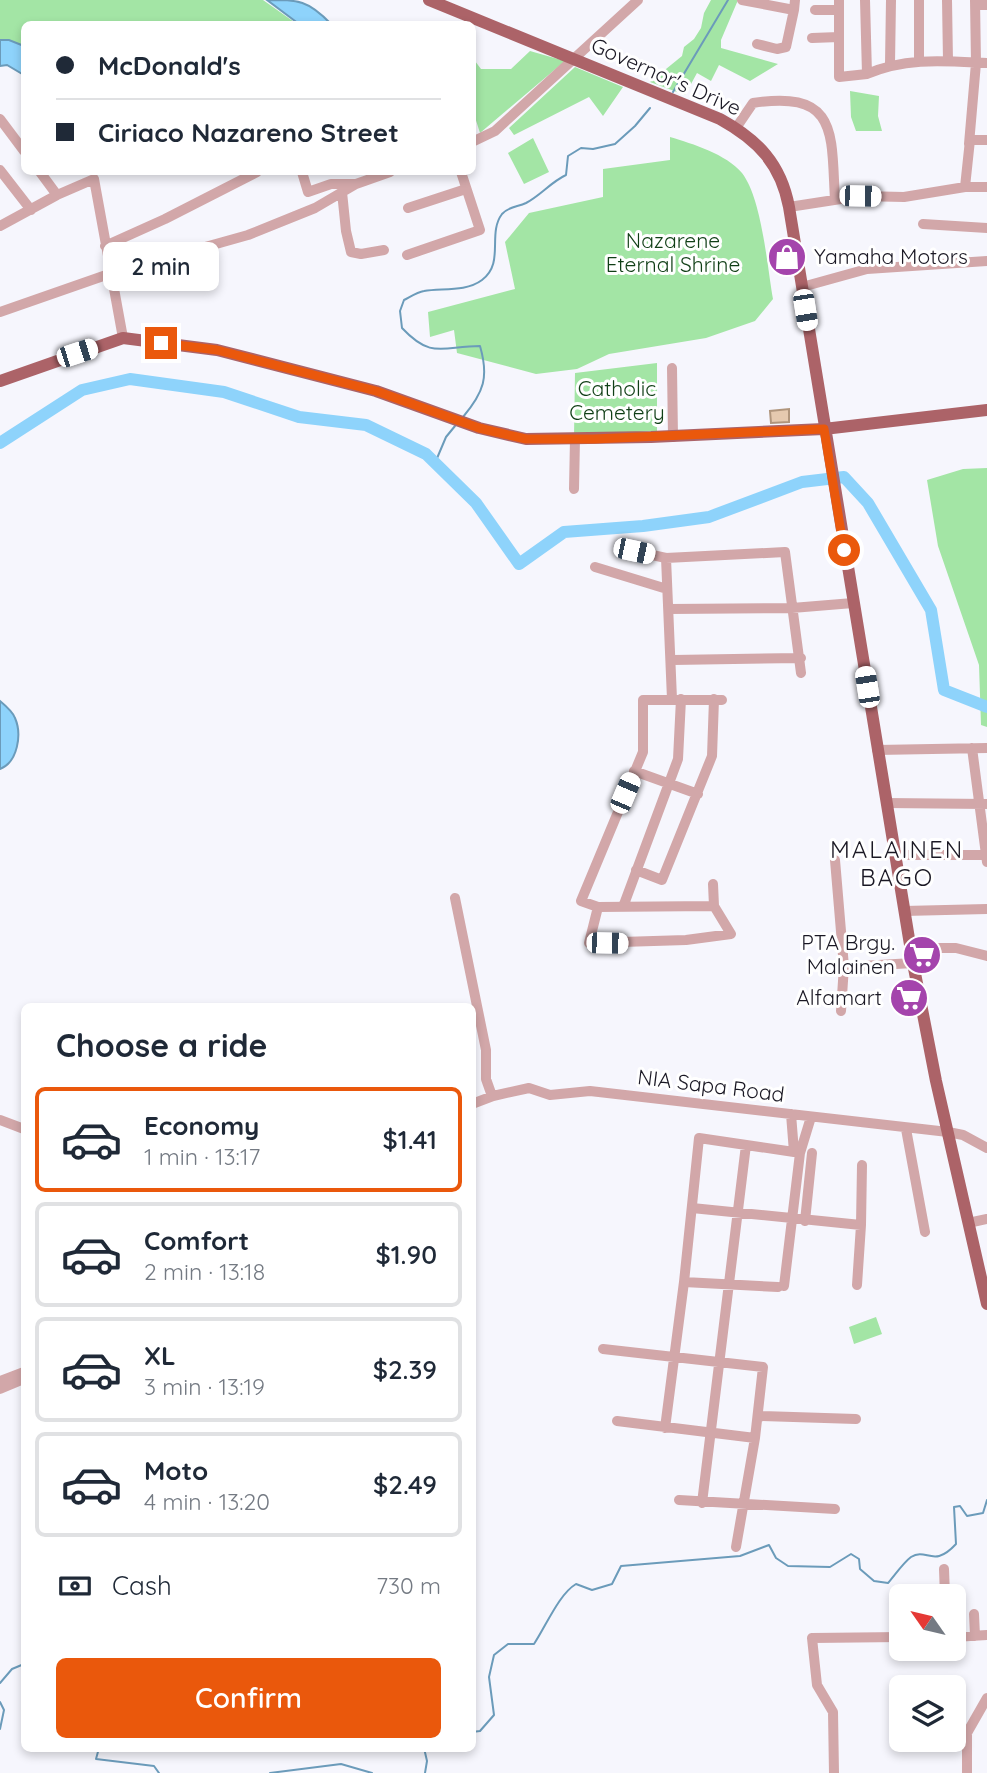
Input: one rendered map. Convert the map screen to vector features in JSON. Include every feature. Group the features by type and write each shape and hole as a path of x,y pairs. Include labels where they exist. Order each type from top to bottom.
{"main road":[{"name":"Governor's Drive","path":"429,0 575,58 736,128 755,142 772,161 783,184 802,287 848,601 877,750 913,963 987,1304"},
{"path":"0,381 123,338 217,350 376,391 461,421 526,439 824,429 987,410"}],"street":[{"path":"476,140 495,131 638,0"},
{"path":"743,0 794,5 786,47 777,49 757,44"},
{"path":"865,0 867,74"},
{"path":"890,64 891,0"},
{"path":"919,0 919,61"},
{"path":"947,0 948,61"},
{"path":"965,187 982,63 975,2 987,5"},
{"path":"815,10 839,5 839,77 867,74 890,64 919,61 982,63"},
{"path":"812,38 839,37"},
{"path":"736,128 754,103 794,101 820,113 827,120 831,137 835,200"},
{"path":"0,119 21,147"},
{"path":"970,144 970,140 987,140"},
{"path":"0,170 31,210"},
{"path":"42,175 57,195"},
{"path":"105,246 251,175"},
{"path":"303,175 308,192 331,184 356,184"},
{"path":"330,175 331,184"},
{"path":"0,312 109,274 248,235 315,208 356,184 382,175"},
{"path":"407,255 480,230 462,175"},
{"path":"0,226 57,195 94,179 109,274 123,338"},
{"path":"789,207 860,196 904,197 965,187 987,187"},
{"path":"408,208 466,189"},
{"path":"342,192 351,252 361,254 383,250"},
{"path":"923,224 987,228"},
{"path":"802,287 867,270 987,261"},
{"path":"672,368 673,436"},
{"path":"574,489 575,439"},
{"path":"634,551 666,558 785,552 801,673"},
{"path":"623,907 678,759 677,699 666,558"},
{"path":"595,567 667,589"},
{"path":"669,609 792,608 848,601"},
{"path":"673,660 801,658"},
{"path":"636,870 662,880 712,756 718,700 643,700 643,752 581,901 598,907 714,906"},
{"path":"972,748 983,804 987,862"},
{"path":"877,750 987,748"},
{"path":"634,771 698,794"},
{"path":"886,803 983,804"},
{"path":"895,855 987,855"},
{"path":"835,860 844,966 841,1011"},
{"path":"598,907 589,943 686,940 731,934 714,906 713,884"},
{"path":"455,898 486,1050 486,1079 492,1096"},
{"path":"904,911 987,909"},
{"path":"911,948 956,948 987,956"},
{"path":"844,966 913,963"},
{"name":"NIA Sapa Road","path":"476,1102 529,1088 550,1095 590,1091 948,1132 963,1135 987,1148"},
{"path":"791,1114 797,1152"},
{"path":"684,1282 784,1286 797,1152 811,1117"},
{"path":"0,1120 21,1128"},
{"path":"906,1129 925,1231"},
{"path":"665,1428 676,1356 699,1138 797,1152"},
{"path":"702,1503 746,1144"},
{"path":"805,1221 812,1153"},
{"path":"857,1285 862,1165"},
{"path":"692,1208 861,1225"},
{"path":"968,1223 987,1219"},
{"path":"603,1349 763,1367 755,1438 736,1547"},
{"path":"0,1381 21,1373"},
{"path":"0,1389 21,1380"},
{"path":"758,1416 856,1419"},
{"path":"617,1421 712,1435 755,1438"},
{"path":"679,1500 835,1509"},
{"path":"944,1569 945,1584"},
{"path":"974,1614 975,1636"},
{"path":"966,1636 987,1635"},
{"path":"834,1773 833,1712 817,1685 813,1637 889,1637"},
{"path":"967,1773 967,1733 987,1698"}],"green space":[{"path":"0,0 263,0 293,21 21,21 21,46 9,40 0,40"},
{"path":"711,0 738,0 721,40 721,48 778,64 750,81 719,65 711,81 697,73 685,95 650,82 682,56 684,47 694,39 701,28 704,13"},
{"path":"530,51 565,61 480,133 476,120 476,62 481,69 511,69"},
{"path":"575,67 623,87 603,116 589,97 514,135 509,128"},
{"path":"850,91 879,96 878,116 882,131 856,131 851,117"},
{"name":"Nazarene Eternal Shrine","path":"670,137 709,150 727,160 742,173 749,185 759,216 773,299 755,321 706,338 609,354 577,369 536,374 457,353 454,330 430,337 428,312 515,289 505,242 529,213 603,197 603,169 670,160"},
{"path":"533,138 549,172 524,184 508,153"},
{"name":"Catholic Cemetery","path":"657,363 657,431 574,436 575,373"},
{"path":"987,468 987,727 981,725 979,665 938,546 927,480 963,469"},
{"path":"876,1317 882,1334 854,1344 849,1327"}],"water":[{"path":"267,0 302,3 316,10 328,21 295,21"},
{"path":"0,40 21,45 21,73 7,65 0,66"},
{"path":"0,701 14,716 18,739 15,754 0,769"}],"building":[{"path":"789,409 789,422 771,423 770,411"}],"waterway":[{"path":"673,92 728,0"},
{"path":"463,417 476,400 483,384 484,367 480,346 438,349 430,348 412,338 402,328 400,311 404,300 421,292 461,288 482,280 493,265 496,230 502,214 531,200 566,175 568,156 581,148 593,149 615,144 650,108"},
{"path":"0,443 82,390 130,379 224,392 299,417 366,425 426,454 476,503 519,564 564,532 643,526 709,517 802,482 844,477 868,503 931,610 944,690 987,707"},
{"path":"435,463 446,437 455,426"},
{"path":"476,1732 480,1731 494,1715 489,1677 494,1655 508,1644 534,1644 558,1603 576,1584 592,1590 612,1584 621,1566 740,1556 769,1545 776,1558 788,1566 830,1567 851,1554 859,1559 860,1569 874,1581 888,1583 911,1557 922,1554 942,1555 956,1544 954,1507 960,1506 967,1516 983,1513 987,1500"},
{"path":"0,1683 12,1669 21,1665"},
{"path":"0,1702 4,1710 0,1729"},
{"path":"98,1752 96,1759 154,1766 159,1773"},
{"path":"425,1752 425,1773"},
{"path":"270,1773 341,1764 372,1773"}],"place":[{"name":"Yamaha Motors","path":"787,257"},
{"name":"PTA Brgy. Malainen","path":"922,955"},
{"name":"Alfamart","path":"909,998"}],"district":[{"name":"MALAINEN BAGO","path":"897,864"}],"route":[{"path":"161,343 217,350 376,391 479,428 526,439 716,435 824,429 844,550"}]}
